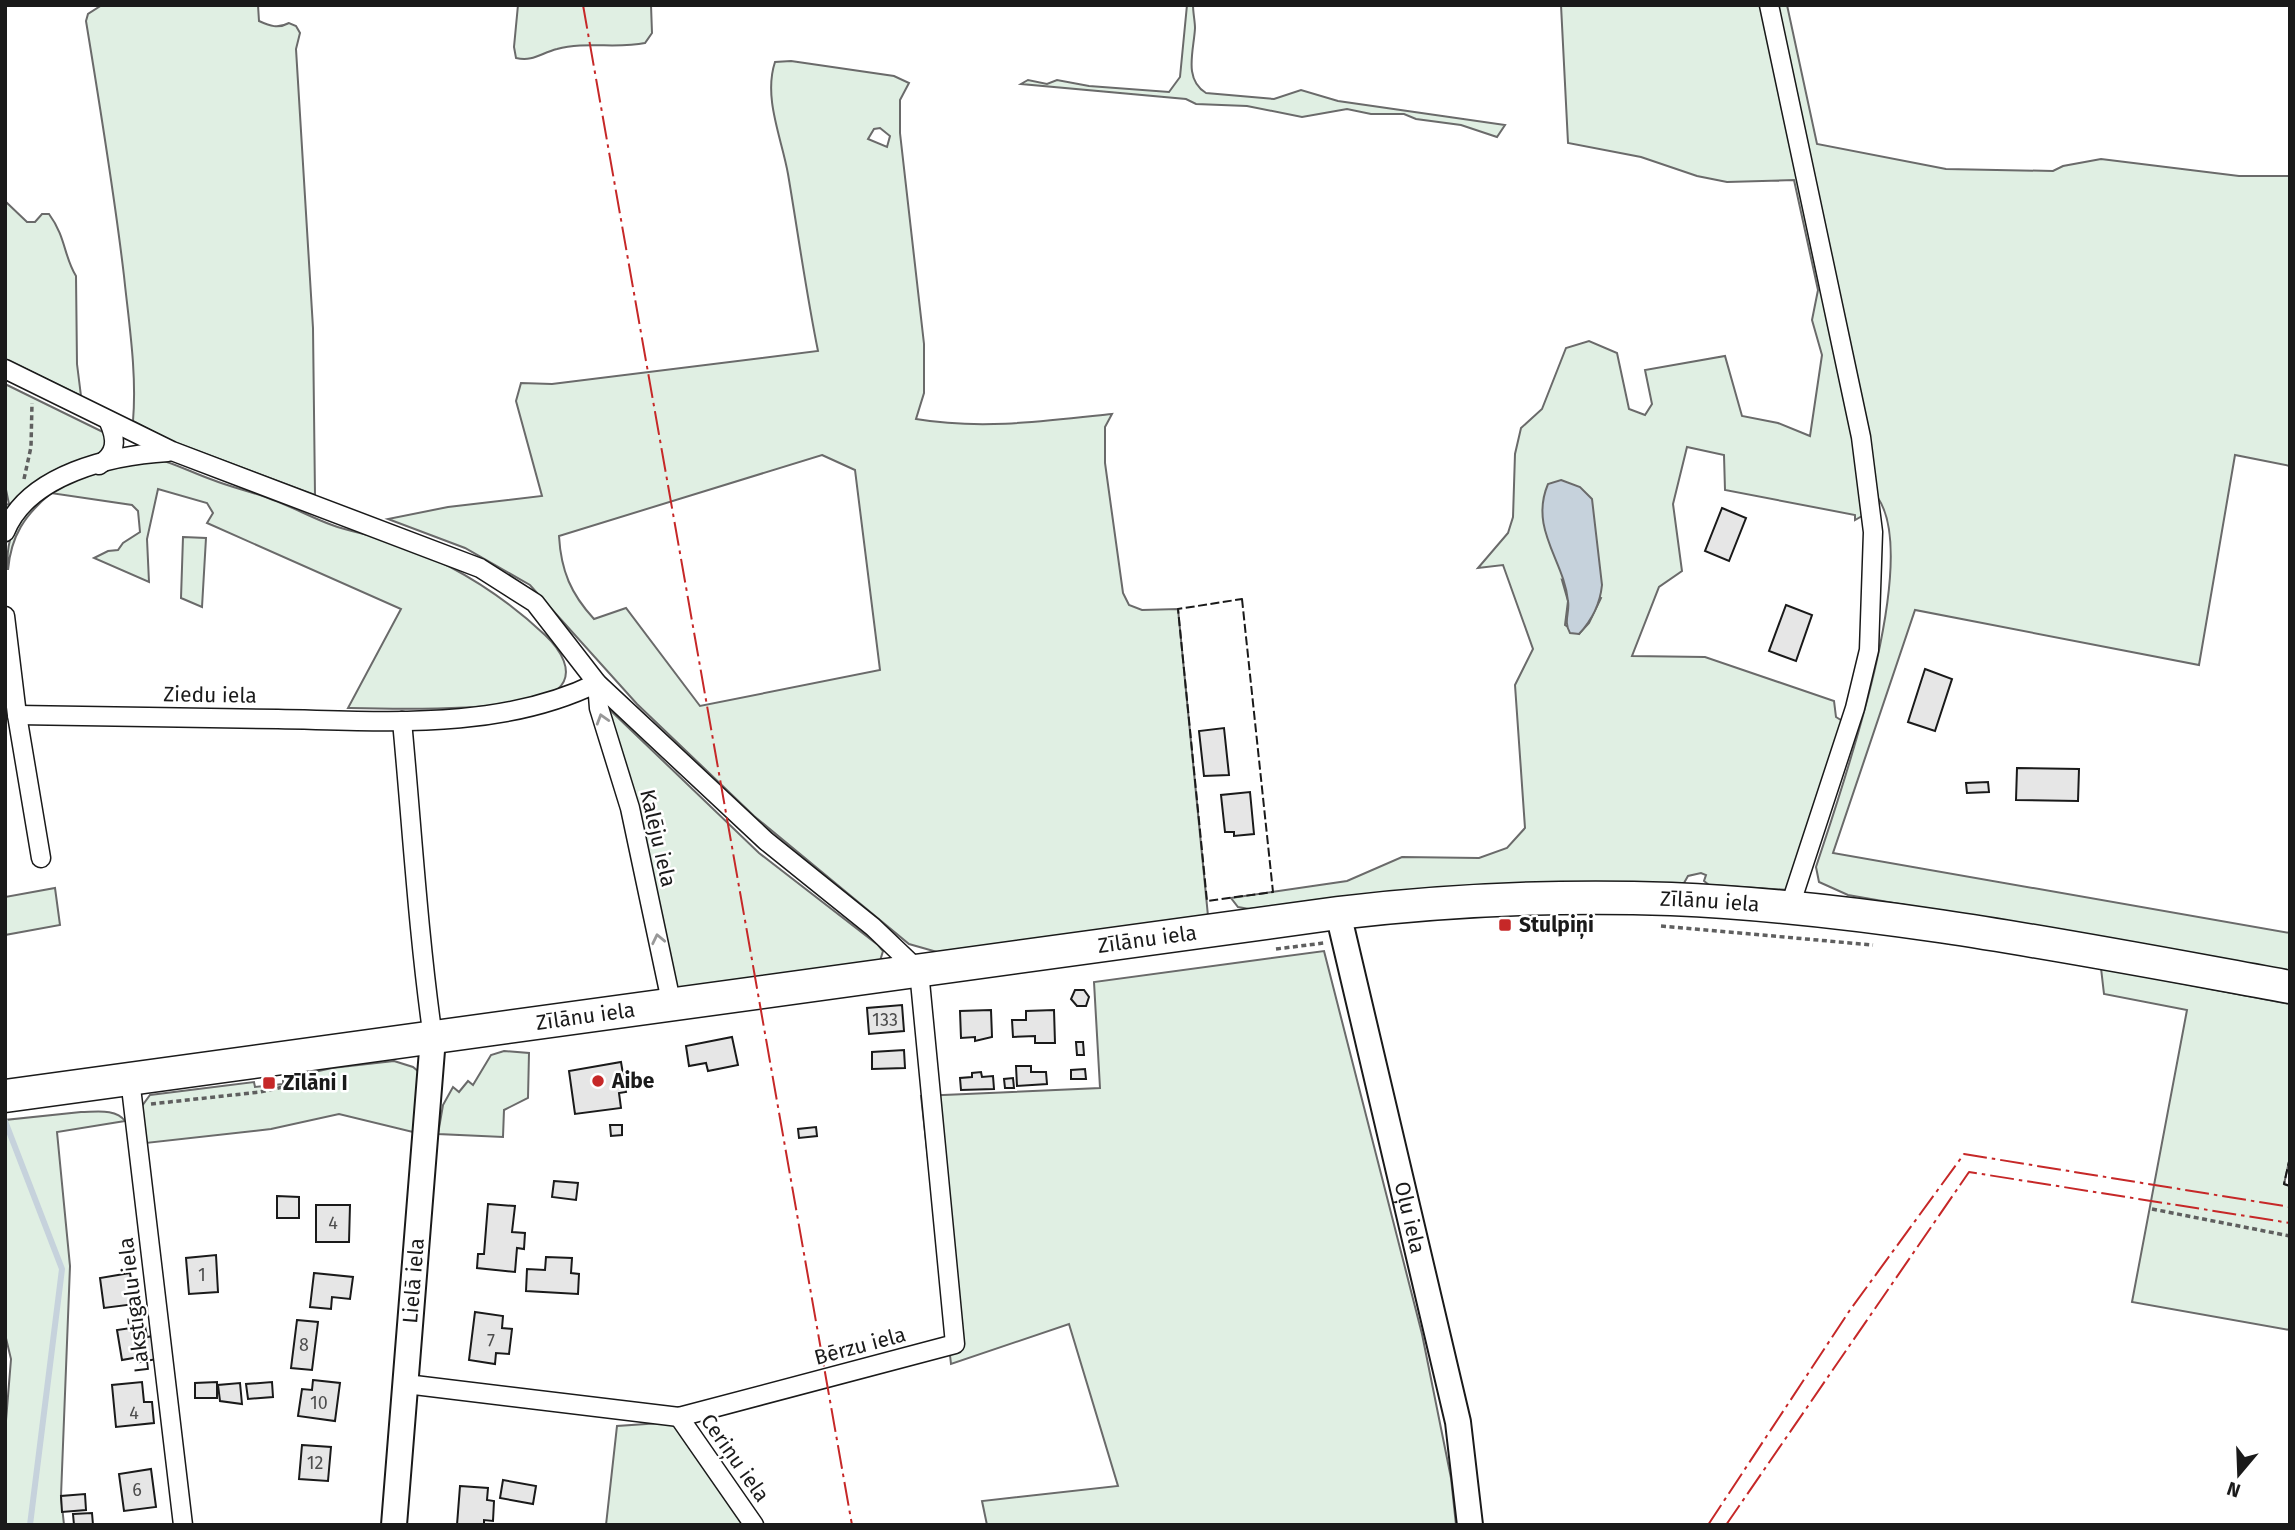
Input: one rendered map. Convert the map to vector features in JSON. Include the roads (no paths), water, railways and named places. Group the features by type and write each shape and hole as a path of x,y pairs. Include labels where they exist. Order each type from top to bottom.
{"highway":[{"name":"Zīlānu iela","path":"5,1096 132,1093 433,1038 919,971 1341,926 1478,900 1592,897 1673,899 1902,921 2290,987"}],"street":[{"path":"1769,5 1861,437 1874,532 1869,650 1855,708 1789,909"},
{"path":"5,369 172,451 480,568 535,603 597,683 766,841 873,927 919,971"},
{"path":"99,465 108,459 114,446 109,422"},
{"path":"5,533 15,515 40,489 64,477 142,453 172,451"},
{"path":"5,616 17,715 41,859"},
{"name":"Ziedu iela","path":"17,715 402,721 471,717 531,708 564,699 597,683"},
{"name":"Kalēju iela","path":"597,683 599,708 630,808 672,1006"},
{"path":"402,721 413,835 416,911 433,1038"},
{"name":"Oļu iela","path":"1341,926 1458,1422 1470,1525"},
{"name":"Bērzu iela","path":"406,1384 679,1417 955,1345 919,971"},
{"name":"Lielā iela","path":"394,1525 433,1038"},
{"name":"Lakstīgalu iela","path":"132,1093 183,1525"},
{"name":"Ceriņu iela","path":"679,1417 754,1525"}],"waterway":[{"path":"5,1121 62,1269 30,1525"}],"place":[{"name":"Stulpiņi","path":"1505,925"},
{"name":"Aibe","path":"598,1081"},
{"name":"Zīlāni I","path":"269,1083"}]}
